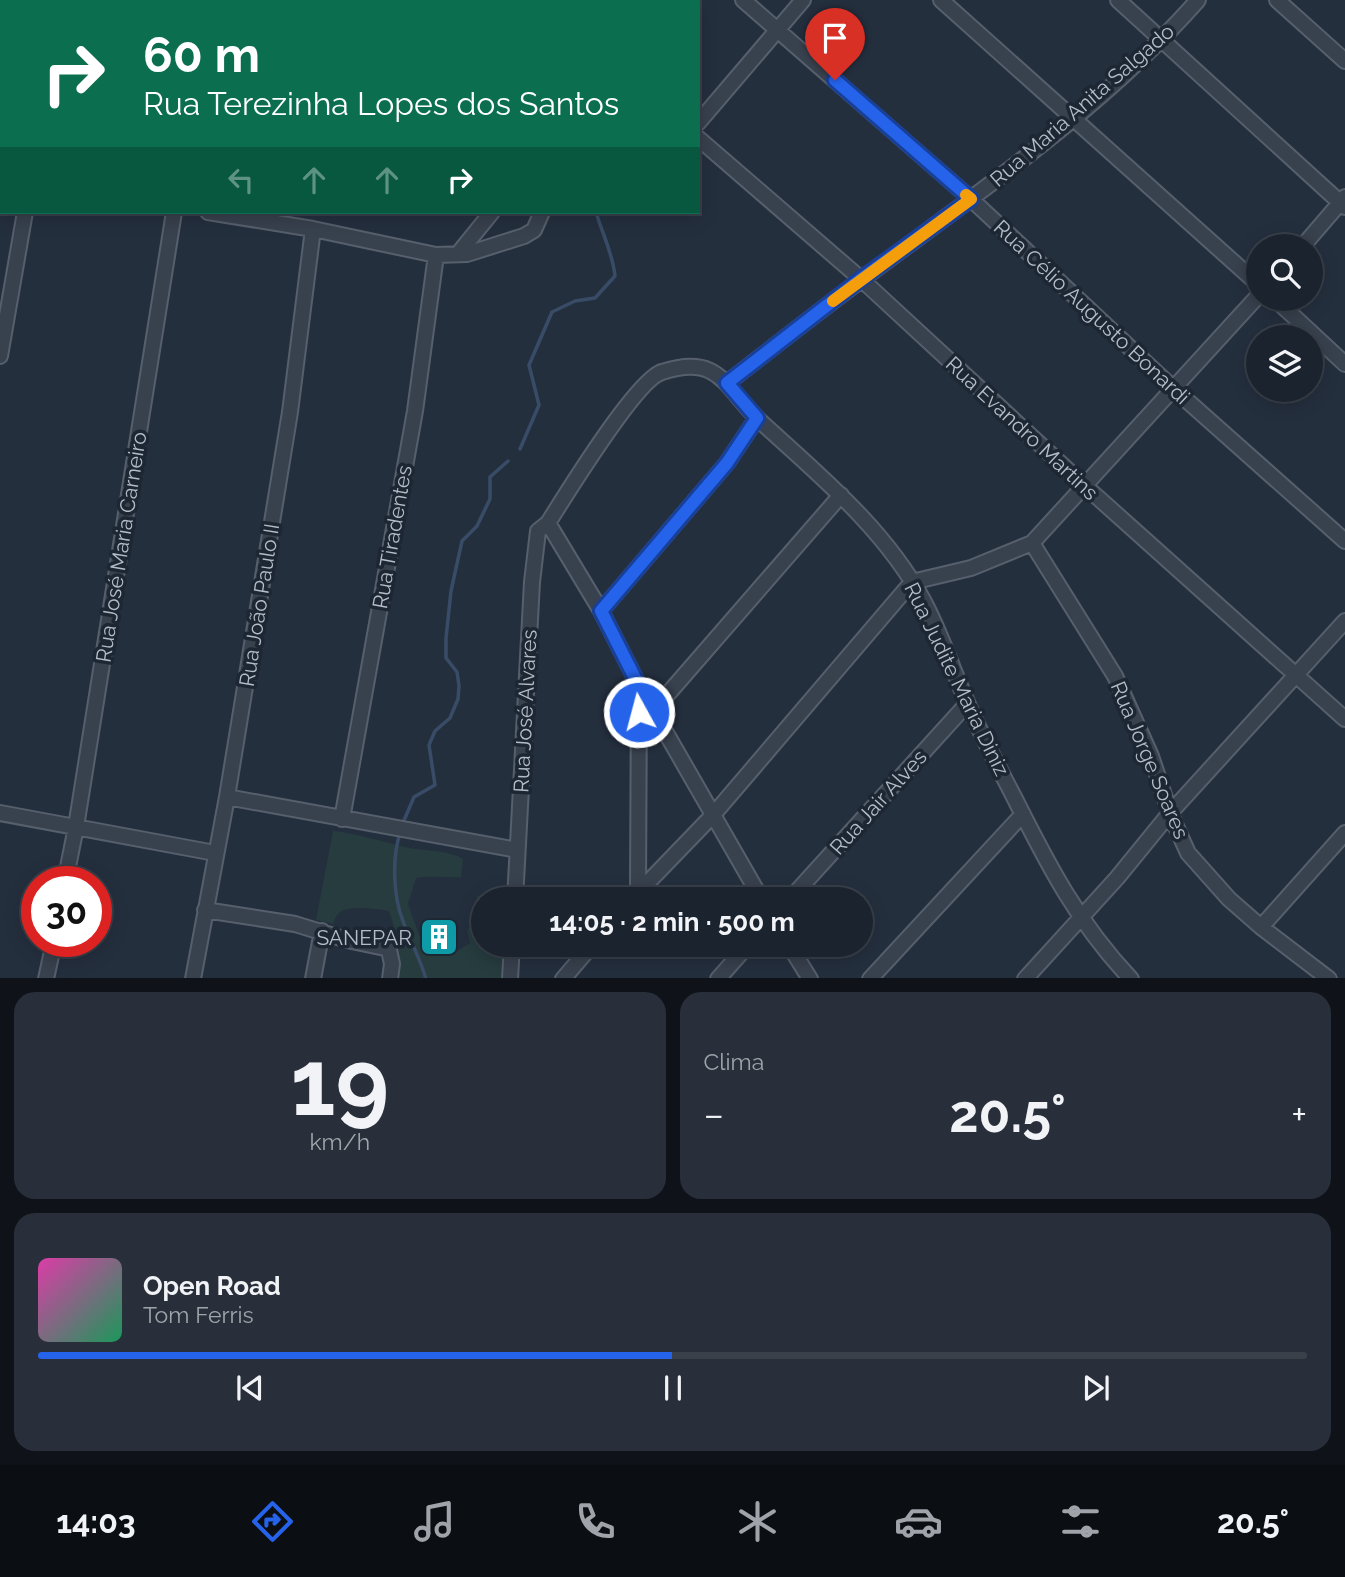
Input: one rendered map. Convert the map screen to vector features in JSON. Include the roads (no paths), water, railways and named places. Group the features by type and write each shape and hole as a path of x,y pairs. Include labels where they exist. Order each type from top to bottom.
{"street":[{"name":"Rua Célio Augusto Bonardi","path":"743,0 971,199 1174,388 1345,541"},
{"path":"700,121 803,0"},
{"path":"941,0 1246,273"},
{"path":"1118,0 1344,202 1314,234"},
{"name":"Rua Maria Anita Salgado","path":"727,383 861,279 971,199 1073,118 1162,41 1198,0"},
{"path":"1277,0 1345,61"},
{"name":"Rua Evandro Martins","path":"700,140 861,279 1085,486 1345,719"},
{"path":"0,356 25,214"},
{"name":"Rua José Maria Carneiro","path":"68,866 174,214"},
{"path":"220,214 313,229 436,255 467,254 524,236 534,230 540,214"},
{"path":"458,254 490,214"},
{"name":"Rua João Paulo II","path":"193,978 227,797 290,412 313,229"},
{"name":"Rua Tiradentes","path":"342,819 415,411 436,255"},
{"path":"642,887 713,815 912,582 971,568 1032,543 1246,309"},
{"path":"1288,311 1345,363"},
{"name":"Rua Judite Maria Diniz","path":"545,524 638,391 658,372 680,367 707,368 727,383 757,418 841,495 879,537 912,582 924,602 967,704 1057,880 1079,917 1108,955 1131,978"},
{"path":"601,611 727,463 757,418"},
{"path":"654,710 841,495"},
{"path":"545,524 601,611 639,686 755,887"},
{"name":"Rua José Alvares","path":"516,887 532,582 538,531 545,524"},
{"name":"Rua Jorge Soares","path":"1032,543 1115,676 1151,756 1170,813 1188,853 1210,880 1261,927 1329,978"},
{"path":"1025,978 1117,878 1170,813 1345,621"},
{"path":"634,887 639,686"},
{"name":"Rua Jair Alves","path":"801,887 967,704"},
{"path":"227,797 517,850"},
{"path":"0,813 215,853"},
{"path":"870,978 1023,814"},
{"path":"1261,927 1345,833"},
{"path":"205,910 295,924 385,948 392,955 390,978"},
{"path":"313,978 322,931"},
{"path":"46,978 51,957"},
{"path":"510,978 511,957"},
{"path":"563,978 581,957"},
{"path":"718,978 737,957"},
{"path":"797,957 810,978"}],"waterway":[{"path":"520,449 539,405 529,365 552,312 575,301 595,298 615,276 597,214"},
{"path":"402,825 414,797 435,785 429,745 435,731 450,718 458,699 457,672 446,658 446,638 451,591 462,541 477,526 490,499 490,477 508,461"},
{"path":"400,833 395,865 397,900 426,978"}],"place":[{"name":"SANEPAR","path":"439,937"}]}
